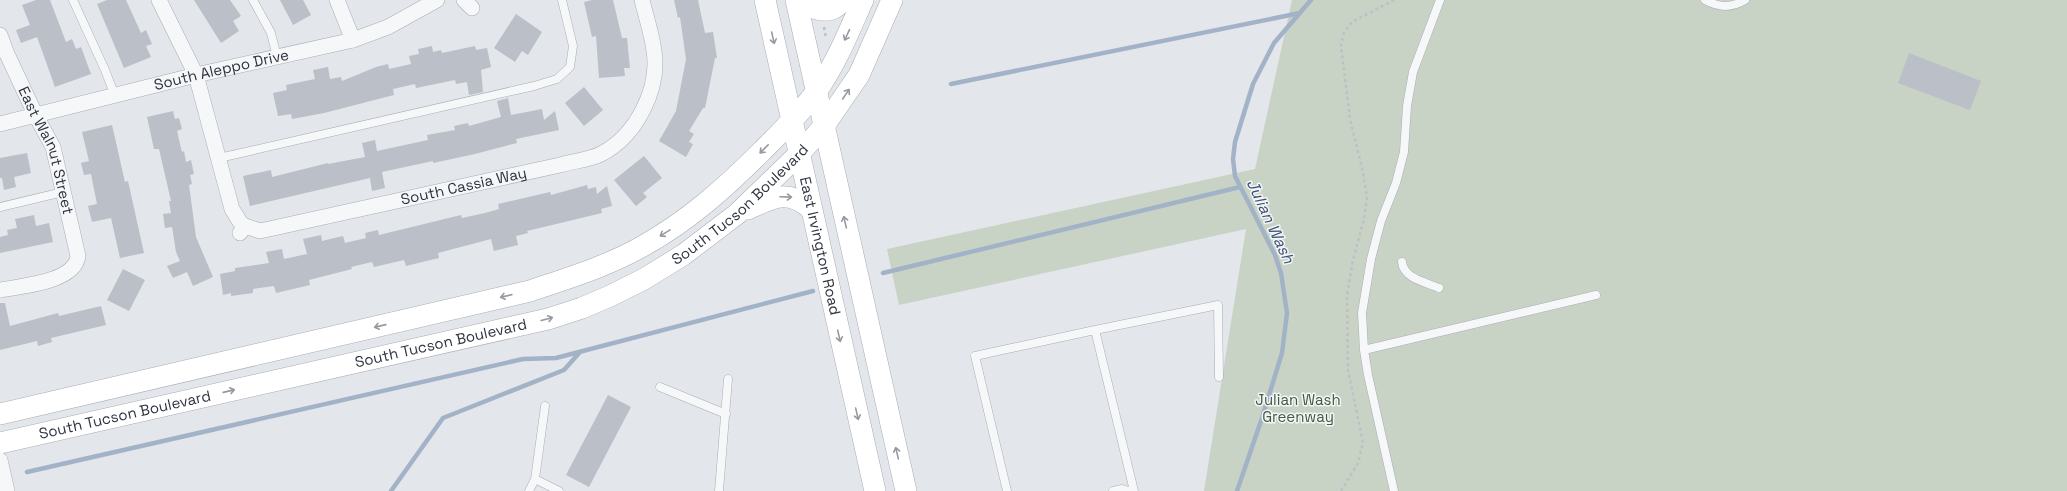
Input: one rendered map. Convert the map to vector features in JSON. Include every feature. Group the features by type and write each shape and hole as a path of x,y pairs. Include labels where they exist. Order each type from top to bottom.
{"main road":[{"name":"East Irvington Road","path":"765,0 875,491"},
{"name":"East Irvington Road","path":"796,0 906,491"},
{"path":"804,0 809,6 824,10 840,4 842,0"},
{"name":"South Tucson Boulevard","path":"0,414 530,291 569,278 642,247 691,215 722,191 792,121 816,91 839,52 863,0"},
{"name":"South Tucson Boulevard","path":"0,443 548,319 582,308 610,296 655,273 683,255 737,214 799,154 824,126 859,74 892,0"},
{"path":"737,214 772,198 783,197 800,200 811,209"}],"street":[{"path":"159,0 196,75 220,158"},
{"path":"337,0 353,40"},
{"name":"South Aleppo Drive","path":"0,124 196,75 353,40 388,27 437,0"},
{"name":"South Cassia Way","path":"220,158 232,209 240,222 242,230 260,230 560,165 601,154 626,135 645,107 653,81 654,52 642,0"},
{"name":"East Walnut Street","path":"0,35 7,54 36,116 53,147 78,256 77,262 73,269 61,277 0,290"},
{"path":"0,460 7,491"}],"lane":[{"path":"73,0 105,70 115,96"},
{"path":"253,0 271,34 277,57"},
{"path":"220,158 534,86 557,79 570,67 573,46 562,0"},
{"path":"1394,491 1364,350 1362,313 1371,259 1381,221 1396,184 1404,152 1407,106 1413,72 1440,0"},
{"path":"1706,0 1715,6 1726,7 1746,0"},
{"path":"0,207 63,192"},
{"path":"1402,262 1403,270 1407,275 1439,288"},
{"path":"1364,350 1596,295"},
{"path":"1007,491 975,356 1218,305 1219,377"},
{"path":"1095,330 1134,491"},
{"path":"719,491 728,379"},
{"path":"660,387 726,414"},
{"path":"529,491 536,478 545,406"},
{"path":"536,478 559,491"},
{"path":"1113,491 1122,489 1129,491"}],"path":[{"path":"1341,491 1358,463 1363,443 1348,370 1347,296 1353,260 1364,219 1367,198 1363,172 1350,119 1341,46 1344,32 1352,22 1394,0"},
{"path":"823,25 827,41"}],"green space":[{"name":"Julian Wash Greenway","path":"1292,0 2067,0 2067,491 1204,491 1246,229 899,305 887,249 1255,169"}],"building":[{"path":"36,0 50,0 66,42 72,39 76,49 81,47 91,74 55,87 37,37 21,43 16,30 30,25 22,5"},
{"path":"107,0 126,0 141,33 146,30 152,44 146,46 151,57 124,68 97,4"},
{"path":"194,0 230,0 241,16 233,21 239,31 221,43"},
{"path":"280,0 303,0 311,15 293,25"},
{"path":"592,0 613,0 622,38 627,38 630,68 624,68 625,76 599,78 596,36 592,37 584,2"},
{"path":"674,0 698,0 705,33 713,32 717,58 715,58 705,108 703,108 689,131 694,134 689,142 693,144 686,157 659,141 676,111 686,59 680,17 678,18"},
{"path":"516,14 542,32 528,55 522,51 515,62 494,48"},
{"path":"432,46 433,52 441,50 442,53 475,46 476,50 487,48 491,67 481,70 483,92 469,95 467,82 456,84 455,80 416,88 415,84 393,89 394,95 324,113 292,119 291,114 278,116 273,93 287,90 286,85 315,79 313,70 328,67 330,79 341,77 342,81 376,67 388,64 389,69 411,64 409,56 419,54 418,49"},
{"path":"1909,53 1981,81 1970,110 1898,83"},
{"path":"584,87 603,110 584,126 565,103"},
{"path":"508,98 511,115 542,109 544,120 555,111 559,130 516,139 517,143 475,154 382,172 385,188 372,191 370,178 250,206 243,176 271,170 272,177 328,163 365,157 362,143 375,140 377,151 428,140 427,135 455,130 454,126 468,123 469,126 501,117 497,101"},
{"path":"173,111 175,119 179,118 182,129 177,131 182,152 184,151 186,162 191,160 194,174 190,175 192,184 189,185 196,237 213,277 193,286 187,272 173,278 167,266 180,261 176,252 172,227 165,228 163,214 171,213 169,201 171,201 159,149 154,149 147,117"},
{"path":"112,125 125,182 128,181 144,253 120,258 111,218 92,222 88,206 97,204 91,174 84,175 81,163 89,161 82,132"},
{"path":"27,153 31,173 14,177 16,187 4,190 2,178 0,178 0,158"},
{"path":"644,156 662,178 643,193 647,197 636,206 614,180"},
{"path":"587,185 588,189 596,187 597,194 607,186 612,206 601,209 602,213 527,231 528,233 516,236 518,245 494,251 491,239 438,253 439,258 406,266 404,260 374,267 372,262 351,267 352,269 309,280 310,285 276,293 274,286 253,289 253,293 231,296 231,293 223,295 220,274 235,271 235,268 269,263 266,252 282,249 284,259 307,254 303,239 321,235 322,241 343,236 345,243 366,238 365,233 378,230 379,235 461,215 462,218 499,209 498,204 550,192 551,195"},
{"path":"34,215 36,226 49,223 53,242 0,253 0,237 8,235 7,230 17,228 15,219"},
{"path":"123,269 145,280 129,311 107,300"},
{"path":"0,303 5,303 10,326 58,313 59,316 101,306 106,325 51,338 52,342 38,346 37,341 0,350"},
{"path":"608,395 631,407 589,487 566,475"}],"waterway":[{"name":"Julian Wash","path":"1237,491 1282,353 1287,313 1281,273 1275,255 1235,176 1233,159 1235,142 1253,84 1274,43 1311,0"},
{"path":"951,84 1300,13"},
{"path":"883,273 1240,187"},
{"path":"27,472 523,359 556,358 813,291"},
{"path":"391,491 443,418 564,370 580,352"}]}
